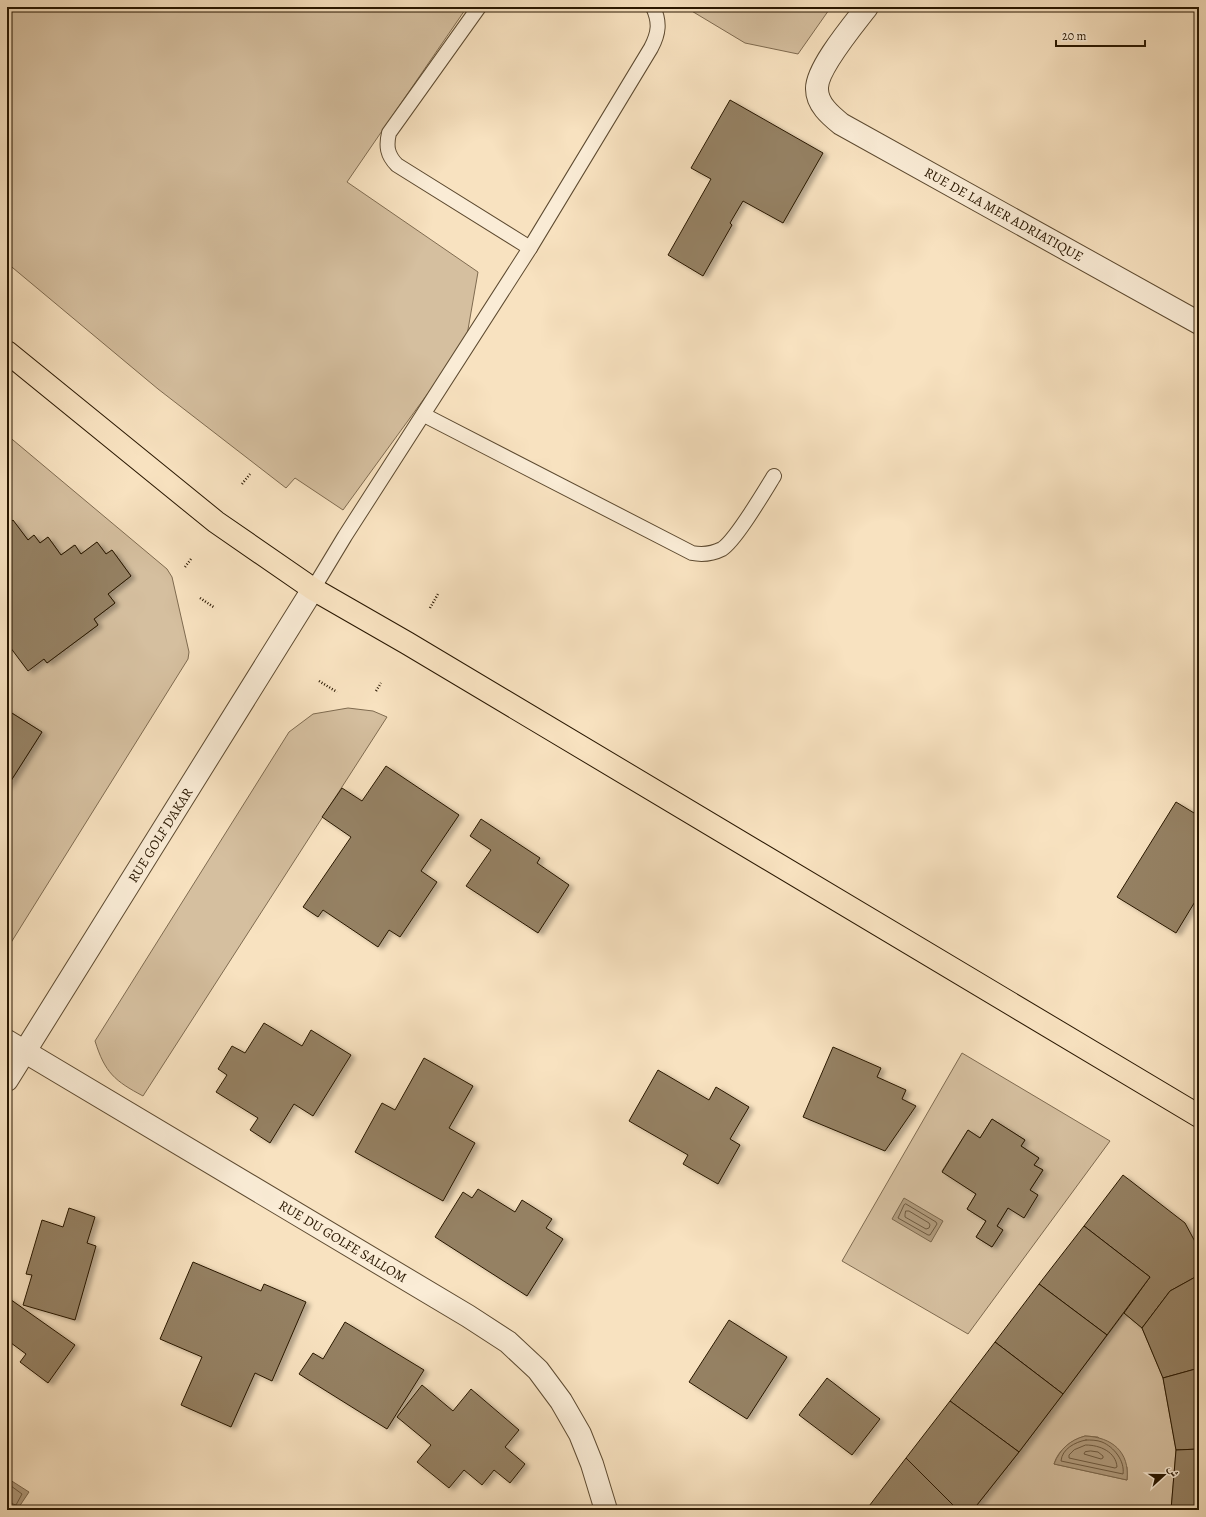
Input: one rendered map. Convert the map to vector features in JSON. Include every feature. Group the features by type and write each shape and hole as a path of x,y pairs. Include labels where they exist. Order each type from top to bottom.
{"main road":[{"path":"7,352 216,522 313,589 407,643 1199,1116"}],"street":[{"name":"RUE DE LA MER ADRIATIQUE","path":"867,7 824,66 818,81 818,96 828,112 841,124 1199,323"},
{"name":"RUE GOLF D'AKAR","path":"7,1080 313,589"},
{"name":"RUE DU GOLFE SALLOM","path":"7,1041 468,1316 508,1342 538,1370 561,1401 580,1434 592,1464 606,1510"}],"lane":[{"path":"478,7 389,133 387,142 388,151 391,159 397,165 530,248"},
{"path":"313,589 345,536 530,248 657,38 657,16 653,7"},
{"path":"424,415 692,553 698,554 714,552 730,542 774,476"}],"path":[{"path":"242,484 250,474"},
{"path":"184,567 191,559"},
{"path":"430,608 438,594"},
{"path":"200,598 215,608"},
{"path":"319,681 337,692"},
{"path":"376,691 381,683"}],"shaded area":[{"path":"7,7 467,7 347,182 478,272 466,341 343,510 295,478 286,488 158,389 7,263"},
{"path":"685,7 831,7 798,54 745,43"},
{"path":"7,435 167,569 172,577 189,652 188,659 7,949 7,787 42,732 7,710 7,643 44,659 47,663 98,625 94,619 115,603 108,594 131,576 112,550 106,554 97,542 81,554 74,545 61,555 48,537 40,543 34,535 28,540 13,521 7,525"},
{"path":"348,708 373,711 387,717 143,1096 125,1086 107,1069 95,1041 289,732 313,714"},
{"path":"962,1053 1110,1141 968,1334 842,1261","holes":["992,1119 1025,1140 1021,1146 1039,1158 1034,1165 1043,1170 1030,1190 1008,1208 997,1226 1002,1230 992,1247 976,1237 986,1221 967,1209 976,1194 942,1171 968,1130 980,1138"]},
{"path":"1124,1313 1142,1328 1163,1378 1176,1450 1171,1510 973,1510 1019,1452","holes":["1085,1436 1098,1437 1127,1467 1127,1480 1054,1464 1062,1450 1070,1443"]}],"water":[{"path":"904,1198 943,1221 931,1242 892,1219"},
{"path":"1085,1436 1103,1439 1117,1448 1126,1461 1127,1480 1054,1464 1059,1454 1066,1446"},
{"path":"7,1478 29,1492 17,1510 7,1505"}],"building":[{"path":"730,100 823,153 783,223 743,201 730,223 732,225 703,276 668,255 711,179 691,168"},
{"path":"13,520 28,540 34,535 40,543 48,537 61,555 75,545 81,554 97,542 106,554 112,550 131,576 108,594 115,603 94,619 98,625 47,663 44,659 28,671 7,643 7,525"},
{"path":"7,710 42,732 7,787"},
{"path":"386,766 459,815 421,871 437,882 400,937 389,930 378,947 323,910 318,917 303,907 351,837 322,817 342,788 362,801"},
{"path":"1176,802 1199,816 1199,895 1176,933 1117,897"},
{"path":"481,819 540,858 537,863 569,885 538,933 466,886 491,850 470,836"},
{"path":"264,1023 302,1046 311,1030 351,1055 313,1116 294,1104 270,1143 250,1130 258,1118 216,1092 227,1075 218,1069 232,1046 245,1053"},
{"path":"833,1047 881,1068 877,1077 906,1090 902,1099 916,1106 885,1151 803,1117"},
{"path":"424,1058 473,1086 449,1128 475,1143 443,1201 355,1152 382,1103 395,1110"},
{"path":"658,1070 709,1100 716,1087 749,1107 730,1139 740,1145 718,1184 683,1164 688,1155 629,1121"},
{"path":"992,1119 1025,1140 1021,1146 1039,1158 1034,1165 1043,1170 1030,1190 1038,1195 1024,1218 1008,1208 997,1226 1003,1230 992,1247 976,1237 986,1221 967,1209 976,1194 942,1172 968,1130 980,1138"},
{"path":"1123,1175 1185,1223 1199,1249 1199,1275 1170,1291 1142,1328 1124,1313 1150,1277 1084,1226"},
{"path":"478,1189 515,1212 522,1200 552,1219 546,1228 563,1239 527,1296 435,1237 463,1192 472,1198"},
{"path":"69,1208 95,1217 87,1243 96,1246 75,1320 23,1305 32,1275 26,1274 42,1220 63,1227"},
{"path":"1084,1226 1150,1277 1107,1335 1039,1284"},
{"path":"193,1262 261,1291 264,1284 306,1302 272,1381 255,1373 231,1427 181,1405 202,1357 160,1339"},
{"path":"1199,1275 1199,1368 1163,1378 1142,1328 1170,1291"},
{"path":"1039,1284 1107,1335 1063,1394 995,1342"},
{"path":"7,1297 75,1345 48,1383 20,1362 26,1354 7,1340"},
{"path":"729,1320 787,1357 747,1419 689,1382"},
{"path":"345,1322 424,1370 387,1429 299,1374 313,1353 323,1359"},
{"path":"995,1342 1063,1394 1019,1452 950,1401"},
{"path":"1199,1368 1199,1449 1176,1450 1163,1378"},
{"path":"827,1378 880,1419 852,1455 799,1415"},
{"path":"422,1385 453,1411 471,1389 519,1430 505,1447 525,1464 510,1483 494,1470 482,1485 464,1470 449,1488 417,1462 431,1445 397,1417"},
{"path":"950,1401 1019,1452 973,1510 958,1510 906,1458"},
{"path":"1199,1449 1199,1510 1171,1510 1176,1450"},
{"path":"906,1458 958,1510 866,1510"}]}
